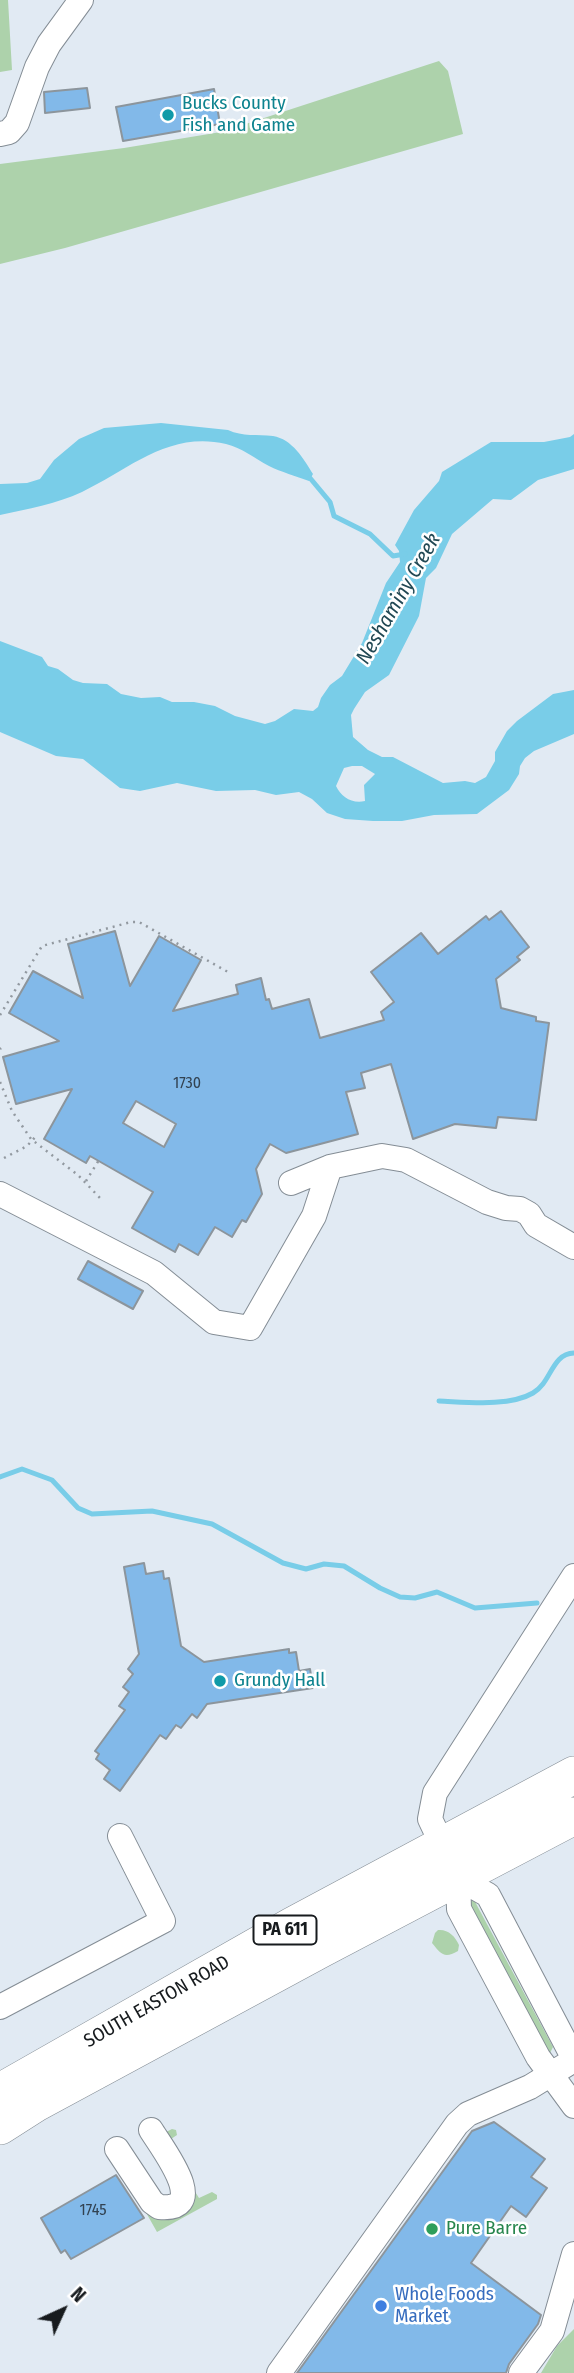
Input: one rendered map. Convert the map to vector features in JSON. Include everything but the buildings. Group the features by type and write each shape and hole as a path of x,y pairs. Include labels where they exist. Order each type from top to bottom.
{"highway":[{"name":"SOUTH EASTON ROAD","path":"0,2092 292,1926 574,1775"},
{"name":"SOUTH EASTON ROAD","path":"0,2126 36,2103 309,1955 574,1816"}],"lane":[{"path":"0,134 9,132 17,123 37,66 81,0"},
{"path":"291,1183 330,1167 382,1156 406,1160 488,1202 506,1208 513,1219 524,1225 536,1225 574,1247"},
{"path":"0,1194 154,1273 214,1322 250,1328 314,1216 330,1167"},
{"path":"574,1576 435,1793 430,1819 458,1878 459,1909 538,2057 574,2106"},
{"path":"0,2007 163,1921 120,1836"},
{"path":"279,2373 457,2124 468,2114 530,2088 574,2059 488,1895 458,1878"},
{"path":"117,2149 152,2202 159,2207 174,2206 184,2194 181,2180 151,2130"},
{"path":"521,2373 552,2331 574,2253"}],"path":[{"path":"0,1015 40,949 46,945 139,922 228,972"},
{"path":"31,963 37,967"},
{"path":"0,1082 12,1111 33,1141 85,1182 101,1199"},
{"path":"4,1158 33,1141 37,1135"},
{"path":"85,1182 99,1160"}],"green space":[{"path":"0,0 8,0 12,70 0,72"},
{"path":"439,61 448,71 463,134 65,248 0,264 0,164 221,132"},
{"path":"466,1897 473,1898 553,2047 550,2053 547,2052"},
{"path":"438,1930 453,1936 459,1945 458,1951 446,1955 438,1950 432,1943"},
{"path":"172,2129 176,2130 177,2135 165,2143 199,2198 212,2192 217,2195 217,2199 157,2232 144,2209 178,2210 158,2136"},
{"path":"574,2329 574,2373 541,2373 557,2346"}],"water":[{"path":"161,423 280,438 297,450 313,474 309,481 274,468 226,444 205,441 186,443 150,454 72,496 0,515 0,484 27,483 40,479 54,460 79,439 104,428"},
{"name":"Neshaminy Creek","path":"574,434 574,469 538,480 511,500 493,499 452,534 436,568 426,578 419,616 389,675 365,692 351,715 353,737 368,750 382,757 393,757 443,783 475,783 486,777 495,761 495,752 507,731 517,721 553,694 574,690 574,734 534,751 525,758 509,790 477,814 434,815 402,821 345,819 327,813 312,799 299,792 276,795 255,790 216,791 177,783 140,791 120,788 83,759 56,756 0,732 0,641 42,657 48,666 58,669 73,680 107,684 121,694 215,706 235,716 265,724 294,709 313,711 330,685 342,676 362,643 386,583 400,562 399,551 395,545 414,510 439,481 442,472 491,442 544,442","holes":["362,766 375,774 364,785 365,801 360,802 344,796 336,786 344,768"]}],"waterway":[{"name":"Neshaminy Creek","path":"310,478 330,502 334,516 370,534 393,556 405,554"},
{"path":"439,1401 487,1403 523,1397 539,1388 561,1358 574,1353"},
{"path":"0,1477 22,1469 52,1480 78,1508 92,1514 152,1511 212,1524 283,1563 306,1569 324,1564 344,1566 400,1597 415,1598 437,1592 475,1608 537,1603"}],"place":[{"name":"Bucks County Fish and Game","path":"168,115"},
{"name":"Grundy Hall","path":"220,1681"},
{"name":"Pure Barre","path":"432,2229"},
{"name":"Whole Foods Market","path":"381,2306"}]}
